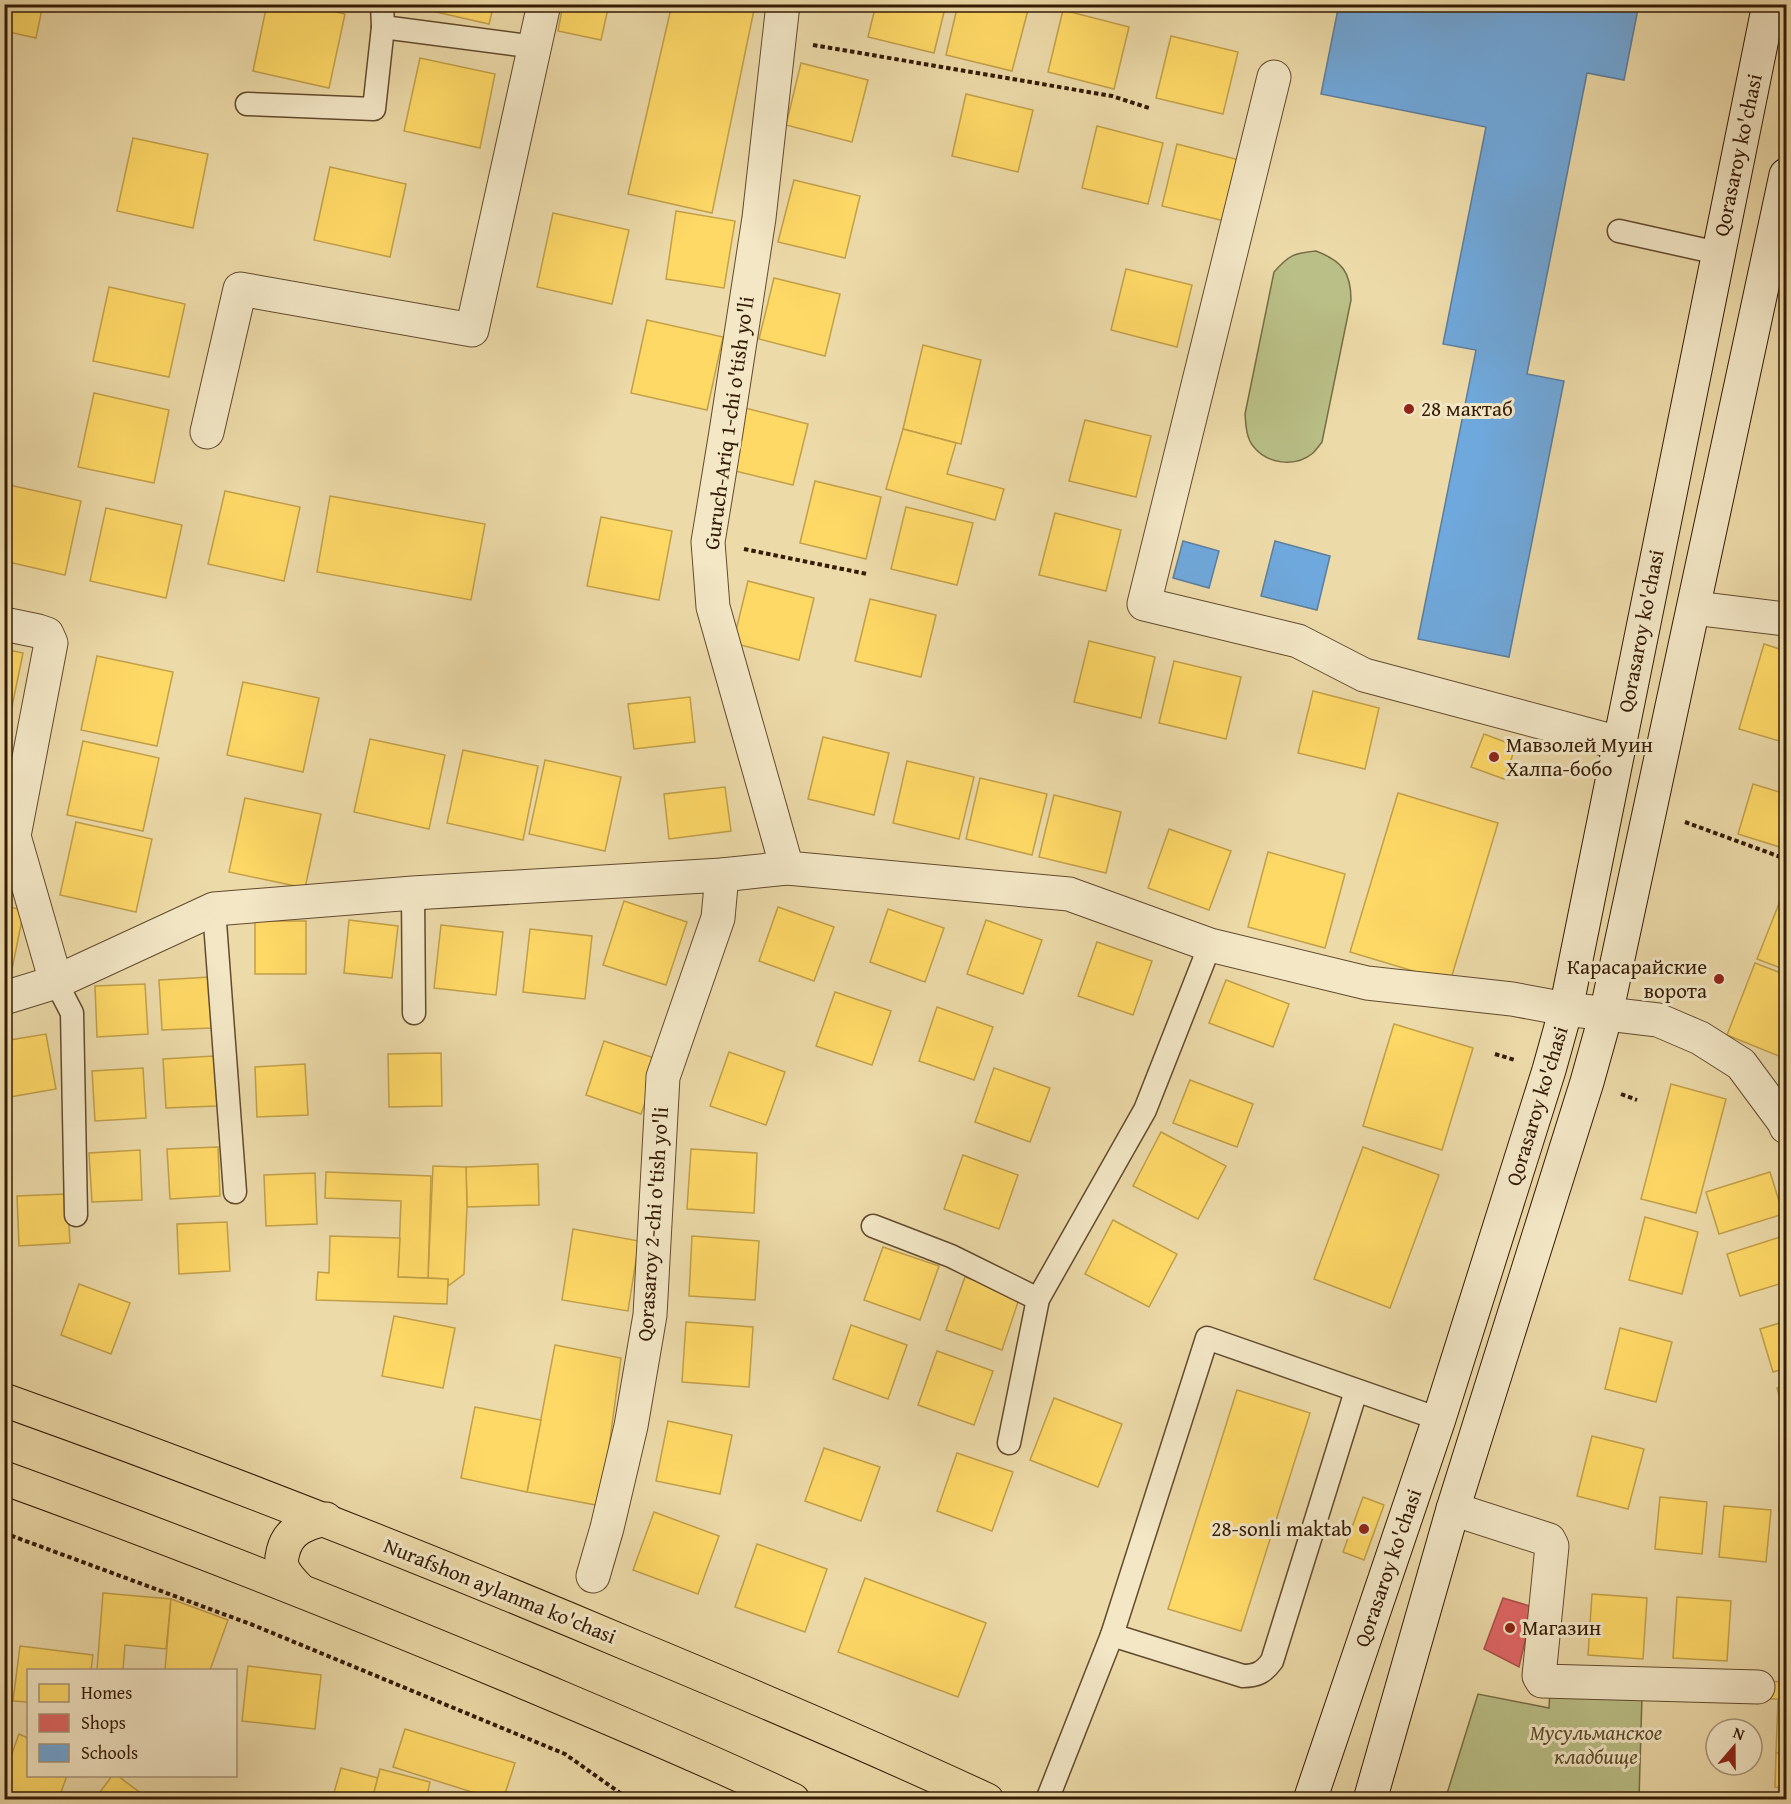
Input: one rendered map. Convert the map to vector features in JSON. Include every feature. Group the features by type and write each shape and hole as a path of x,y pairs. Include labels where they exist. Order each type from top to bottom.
{"main road":[{"name":"Nurafshon aylanma ko'chasi","path":"4,1400 326,1520 826,1727 987,1800"},
{"path":"4,1478 299,1589 583,1707 794,1800"},
{"path":"299,1589 282,1566 285,1544 291,1534 300,1527 326,1520"}],"street":[{"path":"207,432 240,289 472,330 544,4"},
{"name":"Guruch-Ariq 1-chi o'tish yo'li","path":"783,4 759,218 708,542 712,607 788,868"},
{"name":"Qorasaroy ko'chasi","path":"1310,1800 1439,1419 1546,1082 1566,1009 1769,4"},
{"path":"1274,77 1144,604 1298,641 1364,675 1618,743"},
{"name":"Qorasaroy ko'chasi","path":"1370,1800 1453,1509 1587,1082 1606,1014 1783,207 1786,175"},
{"path":"1694,608 1786,619"},
{"path":"4,624 47,634 51,643 14,836 56,982"},
{"path":"4,998 56,982 214,909 413,893 722,875 788,868 1069,894 1210,945 1367,983 1512,999 1566,1009 1658,1020 1701,1038 1741,1064 1786,1127"},
{"name":"Qorasaroy 2-chi o'tish yo'li","path":"593,1576 608,1528 631,1426 650,1315 663,1077 718,918 722,875"},
{"path":"1453,1509 1549,1540 1552,1546 1539,1676 1542,1681 1758,1687"}],"lane":[{"path":"247,104 374,109 382,4"},
{"path":"382,27 535,47"},
{"path":"1619,231 1718,253"},
{"path":"413,893 414,1013"},
{"path":"214,909 235,1192"},
{"path":"1009,1443 1038,1299 1145,1110 1210,945"},
{"path":"56,982 72,1013 76,1215"},
{"path":"873,1226 951,1256 1038,1299"},
{"path":"1047,1800 1112,1635 1208,1338 1439,1419"},
{"path":"1112,1635 1243,1676 1260,1674 1267,1669 1272,1661 1356,1391"}],"path":[{"path":"779,39 1112,96 1149,108"},
{"path":"708,542 867,573"},
{"path":"1650,810 1786,859"},
{"path":"1495,1054 1526,1063"},
{"path":"1621,1094 1637,1100"},
{"path":"4,1533 253,1625 565,1754 630,1800"}],"green space":[{"path":"1316,251 1332,259 1343,269 1349,282 1351,300 1322,442 1306,458 1282,462 1266,457 1253,446 1246,427 1245,414 1274,272 1292,256"},
{"name":"Мусульманское кладбище","path":"1550,1690 1642,1696 1639,1799 1445,1800 1478,1694 1549,1708"}],"building: Homes":[{"path":"4,4 43,4 36,38 4,31"},
{"path":"267,4 301,4 345,14 329,88 253,71"},
{"path":"415,4 494,4 489,24 414,7"},
{"path":"563,4 609,4 601,40 558,31"},
{"path":"672,4 755,5 712,213 628,194"},
{"path":"876,4 946,4 934,53 868,37"},
{"path":"958,4 1005,4 1028,10 1012,71 946,55"},
{"path":"1063,10 1129,27 1114,89 1048,72"},
{"path":"1171,36 1238,52 1223,114 1156,98"},
{"path":"420,58 495,74 480,148 404,131"},
{"path":"801,63 868,80 852,142 786,125"},
{"path":"966,94 1033,110 1018,172 952,156"},
{"path":"1097,126 1163,143 1148,204 1082,188"},
{"path":"133,138 208,154 193,228 117,211"},
{"path":"1177,144 1243,161 1229,222 1162,206"},
{"path":"330,167 406,184 390,257 314,240"},
{"path":"794,180 860,196 845,258 778,242"},
{"path":"676,211 735,221 724,288 666,279"},
{"path":"553,213 629,230 612,304 537,287"},
{"path":"1126,269 1192,285 1177,347 1111,330"},
{"path":"774,278 840,294 825,356 759,339"},
{"path":"109,287 185,304 169,377 93,361"},
{"path":"647,320 723,337 707,410 631,393"},
{"path":"923,345 981,360 961,444 903,429"},
{"path":"94,393 169,410 154,483 78,467"},
{"path":"741,407 808,424 793,485 727,469"},
{"path":"1085,420 1151,436 1136,497 1069,481"},
{"path":"903,429 956,443 947,474 1004,489 995,520 886,489"},
{"path":"815,481 881,497 866,559 800,543"},
{"path":"5,484 81,501 65,575 4,561"},
{"path":"225,491 300,507 284,581 208,564"},
{"path":"330,496 485,524 471,600 317,572"},
{"path":"906,507 973,523 957,585 891,569"},
{"path":"106,508 182,525 166,598 90,581"},
{"path":"1055,513 1121,530 1106,591 1039,575"},
{"path":"601,517 672,531 659,600 587,586"},
{"path":"748,581 814,598 799,660 733,643"},
{"path":"870,599 936,615 921,677 855,661"},
{"path":"1089,641 1155,657 1141,718 1074,702"},
{"path":"1764,644 1786,651 1786,743 1739,729"},
{"path":"4,649 23,653 8,726 4,725"},
{"path":"97,656 173,672 157,746 81,730"},
{"path":"1174,661 1241,677 1226,739 1159,723"},
{"path":"243,682 319,698 303,772 227,755"},
{"path":"1313,691 1379,708 1365,769 1298,753"},
{"path":"690,697 695,742 634,749 628,704"},
{"name":"Мавзолей Муин Халпа-бобо","path":"1484,734 1516,746 1504,779 1471,767"},
{"path":"823,737 889,753 874,815 808,799"},
{"path":"370,739 445,755 429,829 354,812"},
{"path":"83,741 159,758 143,831 67,815"},
{"path":"463,750 538,766 523,840 447,823"},
{"path":"545,760 621,777 605,851 529,834"},
{"path":"907,761 974,777 959,839 893,823"},
{"path":"980,778 1047,794 1032,855 966,839"},
{"path":"1753,784 1786,794 1786,849 1738,834"},
{"path":"725,787 731,831 669,839 664,794"},
{"path":"1398,793 1498,823 1450,982 1350,952"},
{"path":"1054,795 1121,812 1106,873 1039,857"},
{"path":"245,798 321,814 305,888 229,872"},
{"path":"76,822 152,839 136,912 60,895"},
{"path":"1169,829 1231,851 1209,910 1148,888"},
{"path":"1268,852 1345,874 1325,948 1248,927"},
{"path":"1786,886 1786,970 1757,959"},
{"path":"624,901 687,922 666,985 603,965"},
{"path":"4,906 24,910 9,984 4,983"},
{"path":"778,907 834,927 814,981 759,961"},
{"path":"888,909 944,928 925,982 870,962"},
{"path":"349,920 398,926 392,978 344,973"},
{"path":"986,920 1042,940 1023,994 967,974"},
{"path":"255,921 306,921 306,974 255,974"},
{"path":"441,925 503,932 496,995 434,988"},
{"path":"530,929 592,936 585,999 523,992"},
{"path":"1097,942 1152,961 1133,1015 1078,996"},
{"path":"1755,963 1786,975 1786,1059 1727,1035"},
{"path":"210,977 212,1028 162,1030 159,980"},
{"path":"1226,980 1289,1004 1273,1047 1209,1023"},
{"path":"145,984 148,1034 97,1037 95,986"},
{"path":"835,992 891,1011 872,1065 816,1046"},
{"path":"937,1007 993,1027 974,1080 919,1061"},
{"path":"1394,1024 1473,1048 1442,1150 1363,1126"},
{"path":"46,1034 56,1089 4,1098 4,1041"},
{"path":"604,1041 660,1060 641,1114 586,1095"},
{"path":"729,1052 785,1072 766,1125 710,1106"},
{"path":"441,1053 442,1106 389,1107 388,1054"},
{"path":"214,1056 217,1106 166,1108 163,1059"},
{"path":"305,1064 308,1115 257,1117 255,1067"},
{"path":"143,1068 146,1118 95,1121 92,1071"},
{"path":"994,1068 1050,1088 1030,1142 975,1122"},
{"path":"1190,1080 1253,1104 1237,1147 1173,1123"},
{"path":"1671,1084 1726,1099 1696,1213 1641,1199"},
{"path":"1161,1132 1226,1166 1198,1219 1133,1186"},
{"path":"218,1147 220,1196 170,1199 167,1149"},
{"path":"1363,1147 1439,1175 1390,1308 1314,1279"},
{"path":"691,1149 757,1153 754,1213 687,1209"},
{"path":"140,1150 142,1200 92,1202 89,1153"},
{"path":"963,1155 1018,1175 999,1229 944,1209"},
{"path":"538,1164 539,1205 467,1207 466,1167"},
{"path":"433,1166 466,1167 464,1274 448,1286 448,1279 428,1278"},
{"path":"326,1172 431,1176 428,1278 398,1277 401,1201 325,1198"},
{"path":"1770,1172 1783,1214 1719,1234 1706,1192"},
{"path":"315,1173 317,1224 266,1226 264,1175"},
{"path":"67,1194 70,1243 19,1246 17,1196"},
{"path":"1645,1217 1698,1232 1682,1294 1629,1280"},
{"path":"1113,1220 1177,1254 1149,1307 1085,1274"},
{"path":"227,1222 230,1271 179,1274 177,1224"},
{"path":"573,1229 639,1241 628,1311 562,1300"},
{"path":"1786,1235 1786,1282 1740,1296 1727,1254"},
{"path":"330,1236 400,1238 398,1277 448,1279 447,1304 316,1300 318,1272 329,1273"},
{"path":"692,1236 759,1241 755,1300 689,1296"},
{"path":"883,1247 939,1266 920,1320 864,1300"},
{"path":"965,1277 1020,1296 1002,1350 946,1330"},
{"path":"79,1284 130,1303 111,1354 61,1335"},
{"path":"394,1316 455,1328 443,1388 382,1376"},
{"path":"1786,1321 1786,1368 1773,1372 1760,1329"},
{"path":"686,1322 753,1327 749,1387 682,1382"},
{"path":"851,1325 907,1345 888,1399 833,1379"},
{"path":"1620,1328 1672,1342 1656,1402 1605,1389"},
{"path":"555,1345 621,1358 601,1506 527,1492"},
{"path":"937,1351 993,1371 974,1425 918,1405"},
{"path":"1786,1385 1786,1418 1777,1388"},
{"path":"1237,1390 1310,1413 1241,1631 1168,1609"},
{"path":"1054,1398 1122,1424 1098,1487 1030,1460"},
{"path":"475,1407 541,1420 527,1492 461,1478"},
{"path":"668,1421 732,1435 720,1494 656,1481"},
{"path":"1592,1436 1644,1449 1628,1509 1577,1496"},
{"path":"824,1448 880,1467 861,1521 805,1501"},
{"path":"957,1453 1013,1472 992,1531 937,1511"},
{"path":"1784,1458 1786,1458 1786,1510 1779,1510"},
{"name":"28-sonli maktab","path":"1363,1497 1384,1505 1364,1560 1343,1552"},
{"path":"1660,1497 1707,1502 1702,1554 1655,1549"},
{"path":"1724,1506 1771,1510 1766,1562 1719,1557"},
{"path":"654,1512 719,1536 698,1594 633,1570"},
{"path":"757,1544 827,1569 805,1632 735,1607"},
{"path":"865,1578 986,1623 958,1697 838,1652"},
{"path":"103,1593 171,1599 166,1649 125,1645 123,1669 97,1669"},
{"path":"1592,1594 1647,1598 1643,1659 1588,1655"},
{"path":"1677,1597 1731,1601 1727,1661 1673,1658"},
{"path":"171,1599 228,1620 210,1669 165,1669"},
{"path":"20,1646 93,1655 91,1669 27,1669 27,1702 13,1701"},
{"path":"248,1666 321,1675 315,1729 242,1721"},
{"path":"1761,1681 1786,1682 1786,1753 1776,1753 1778,1699 1760,1699"},
{"path":"405,1729 515,1763 503,1800 393,1767"},
{"path":"19,1734 27,1738 27,1777 67,1777 58,1800 22,1800 4,1793 4,1775"},
{"path":"1776,1753 1786,1753 1786,1788 1775,1787"},
{"path":"341,1768 378,1778 372,1800 332,1800"},
{"path":"380,1769 430,1782 426,1800 372,1800"},
{"path":"111,1777 119,1777 150,1800 94,1800"}],"building: Shops":[{"name":"Магазин","path":"1503,1598 1533,1607 1519,1667 1484,1649"}],"building: Schools":[{"path":"1339,4 1639,4 1624,80 1587,73 1527,374 1564,381 1509,657 1418,639 1476,350 1443,344 1486,127 1321,94"},
{"path":"1183,541 1219,551 1209,588 1173,578"},
{"path":"1275,541 1330,556 1317,610 1261,596"}],"place":[{"name":"28 мактаб","path":"1409,409"},
{"name":"Мавзолей Муин Халпа-бобо","path":"1494,757"},
{"name":"Карасарайские ворота","path":"1719,979"},
{"name":"28-sonli maktab","path":"1364,1529"},
{"name":"Магазин","path":"1510,1628"}]}
